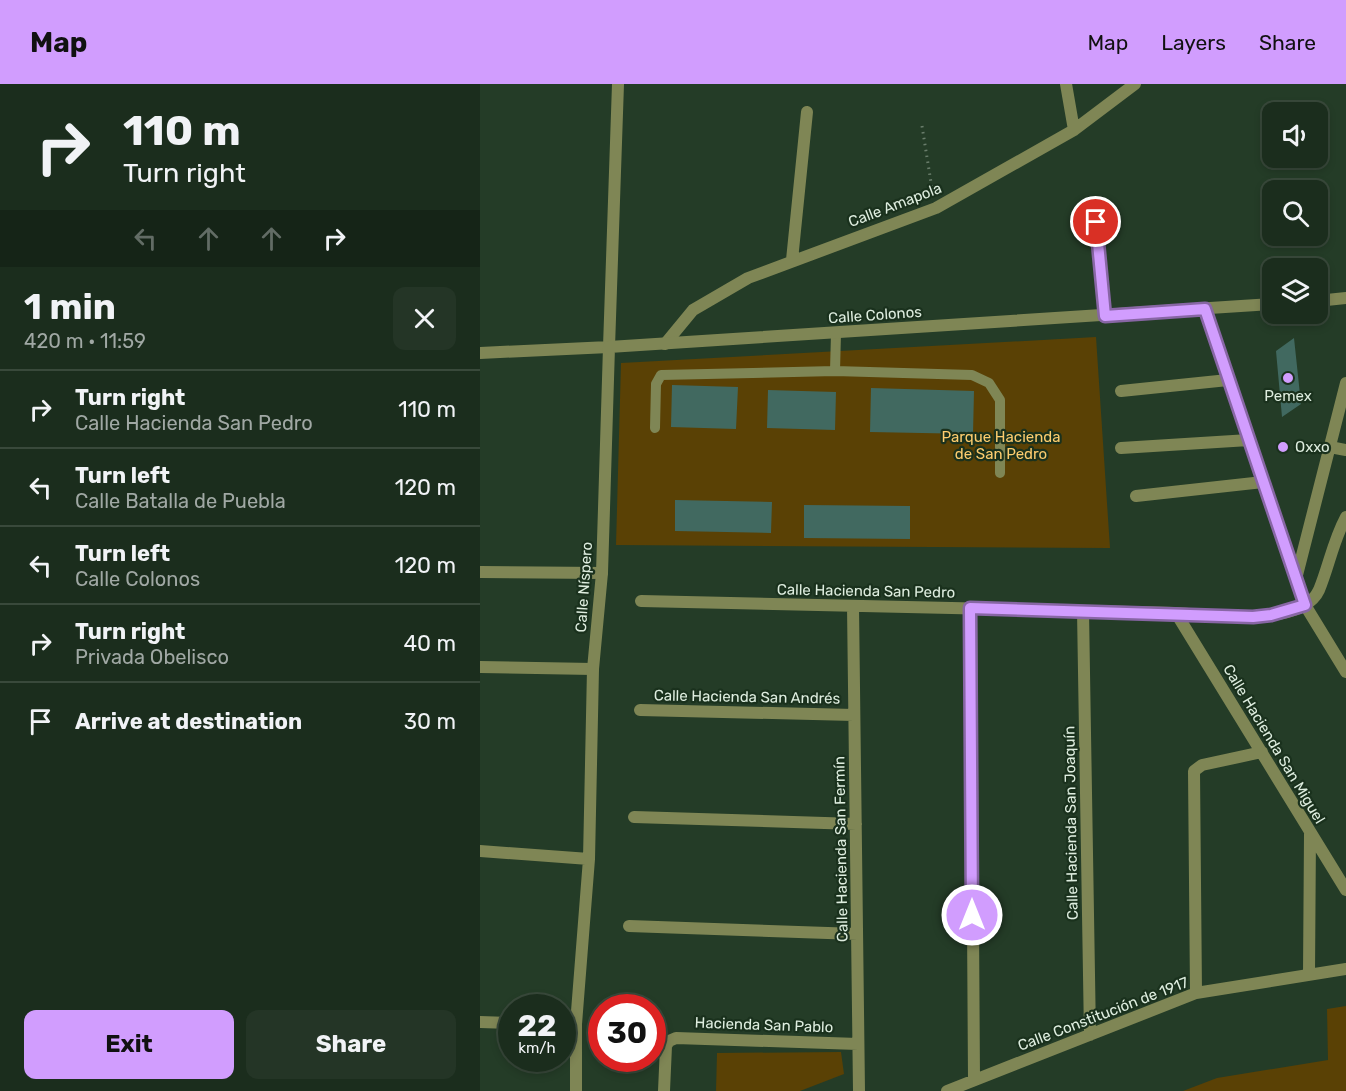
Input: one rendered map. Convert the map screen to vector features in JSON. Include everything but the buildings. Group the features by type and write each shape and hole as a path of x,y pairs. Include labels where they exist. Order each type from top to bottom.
{"street":[{"name":"Calle Níspero","path":"576,1024 589,860 593,669 602,573 618,84"},
{"path":"1065,84 1074,130"},
{"name":"Calle Amapola","path":"664,344 693,310 748,278 936,208 1074,130 1135,84"},
{"path":"792,260 807,112"},
{"path":"1096,222 1105,316"},
{"path":"1328,300 1346,298"},
{"name":"Calle Colonos","path":"480,353 664,344 1262,305"},
{"path":"1205,309 1305,605 1346,672"},
{"path":"1121,391 1228,380"},
{"path":"1296,580 1346,383"},
{"path":"1121,448 1249,440"},
{"path":"1330,447 1346,450"},
{"path":"1136,496 1263,482"},
{"path":"1305,605 1318,591 1334,538 1346,517"},
{"path":"480,572 602,573"},
{"name":"Calle Hacienda San Pedro","path":"641,601 1176,613 1253,617 1271,615 1305,605"},
{"name":"Calle Hacienda San Fermín","path":"853,606 859,1091"},
{"path":"970,608 974,1080"},
{"name":"Calle Hacienda San Joaquín","path":"1083,611 1090,1035"},
{"name":"Calle Hacienda San Miguel","path":"1176,613 1346,890"},
{"path":"480,667 593,669"},
{"name":"Calle Hacienda San Andrés","path":"640,710 854,715"},
{"path":"1196,993 1194,771 1202,765 1262,752"},
{"path":"634,817 856,824"},
{"path":"1309,973 1310,833"},
{"path":"480,852 589,860"},
{"path":"629,927 857,934"},
{"name":"Calle Constitución de 1917","path":"947,1091 1196,993 1309,973 1346,969"},
{"path":"480,1022 498,1023"},
{"name":"Hacienda San Pablo","path":"664,1091 665,1052 669,1041 684,1037 858,1044"},
{"name":"Calle Níspero","path":"576,1072 576,1091"}],"lane":[{"path":"835,370 836,333"},
{"path":"655,428 656,384 661,375 835,370 972,375 989,383 1000,400 1000,473"}],"path":[{"path":"922,126 936,208"}],"green space":[{"name":"Parque Hacienda de San Pedro","path":"1096,337 1110,548 616,545 621,363"},
{"path":"1346,1006 1346,1091 1183,1091 1217,1078 1328,1060 1327,1009"},
{"path":"841,1052 844,1074 800,1091 716,1091 717,1053"}],"place":[{"name":"Pemex","path":"1288,378"},
{"name":"Oxxo","path":"1283,447"}],"route":[{"path":"972,915 970,608 1253,617 1271,615 1305,605 1205,309 1105,316 1096,222"}]}
